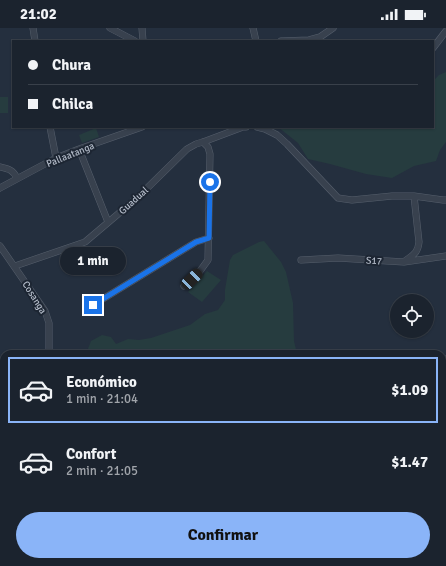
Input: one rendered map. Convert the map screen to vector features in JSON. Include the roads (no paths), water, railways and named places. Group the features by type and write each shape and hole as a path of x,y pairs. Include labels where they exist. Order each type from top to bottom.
{"street":[{"path":"33,28 35,40"},
{"path":"110,28 134,40"},
{"path":"142,28 143,40"},
{"path":"253,28 256,40"},
{"path":"310,40 320,37 333,28"},
{"path":"434,47 446,31"},
{"path":"50,128 56,158"},
{"name":"Pallaatanga","path":"0,188 56,158 139,128"},
{"name":"Guadual","path":"15,266 85,242 137,198 187,149 196,144 240,128"},
{"path":"261,128 277,134 338,198 352,200 392,196 414,196 446,200"},
{"path":"184,286 200,271 208,260 210,154 208,147 204,142"},
{"path":"79,149 108,222"},
{"path":"0,167 7,168 14,172 17,178"},
{"path":"404,262 417,252 419,248 414,196"},
{"path":"93,305 196,242 209,238"},
{"name":"Cosanga","path":"0,246 45,312 49,323 49,350"},
{"name":"S17","path":"301,260 338,258 404,262 446,256"}]}
